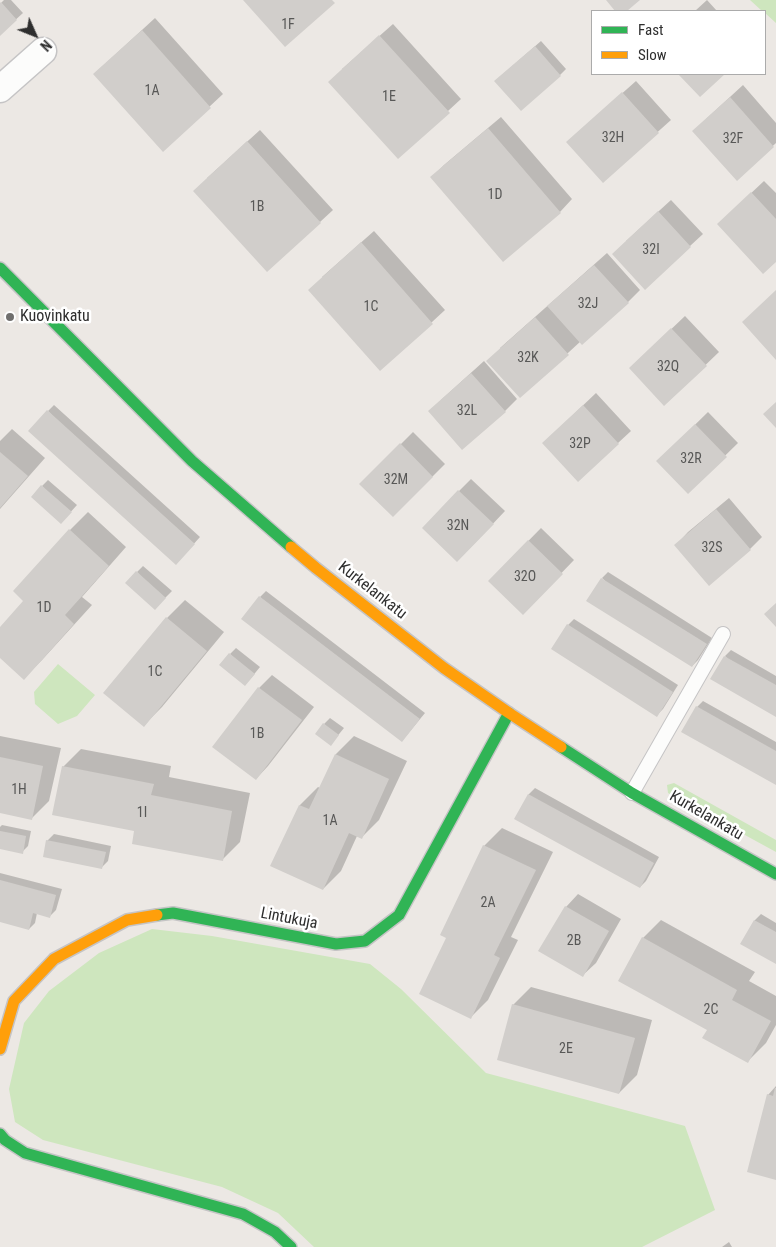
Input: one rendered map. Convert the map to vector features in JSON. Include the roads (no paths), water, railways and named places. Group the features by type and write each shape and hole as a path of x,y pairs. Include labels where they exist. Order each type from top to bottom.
{"street":[{"path":"0,89 43,51"},
{"name":"Kurkelankatu","path":"0,268 192,461 316,568 444,668 632,793 776,874"},
{"name":"Lintukuja","path":"0,1049 14,1001 54,959 126,920 174,913 336,944 365,941 399,915 509,713"},
{"path":"0,1134 4,1140 25,1153 243,1214 275,1232 291,1247"}],"lane":[{"path":"632,793 723,634"}],"place":[{"name":"Kuovinkatu","path":"10,317"}]}
